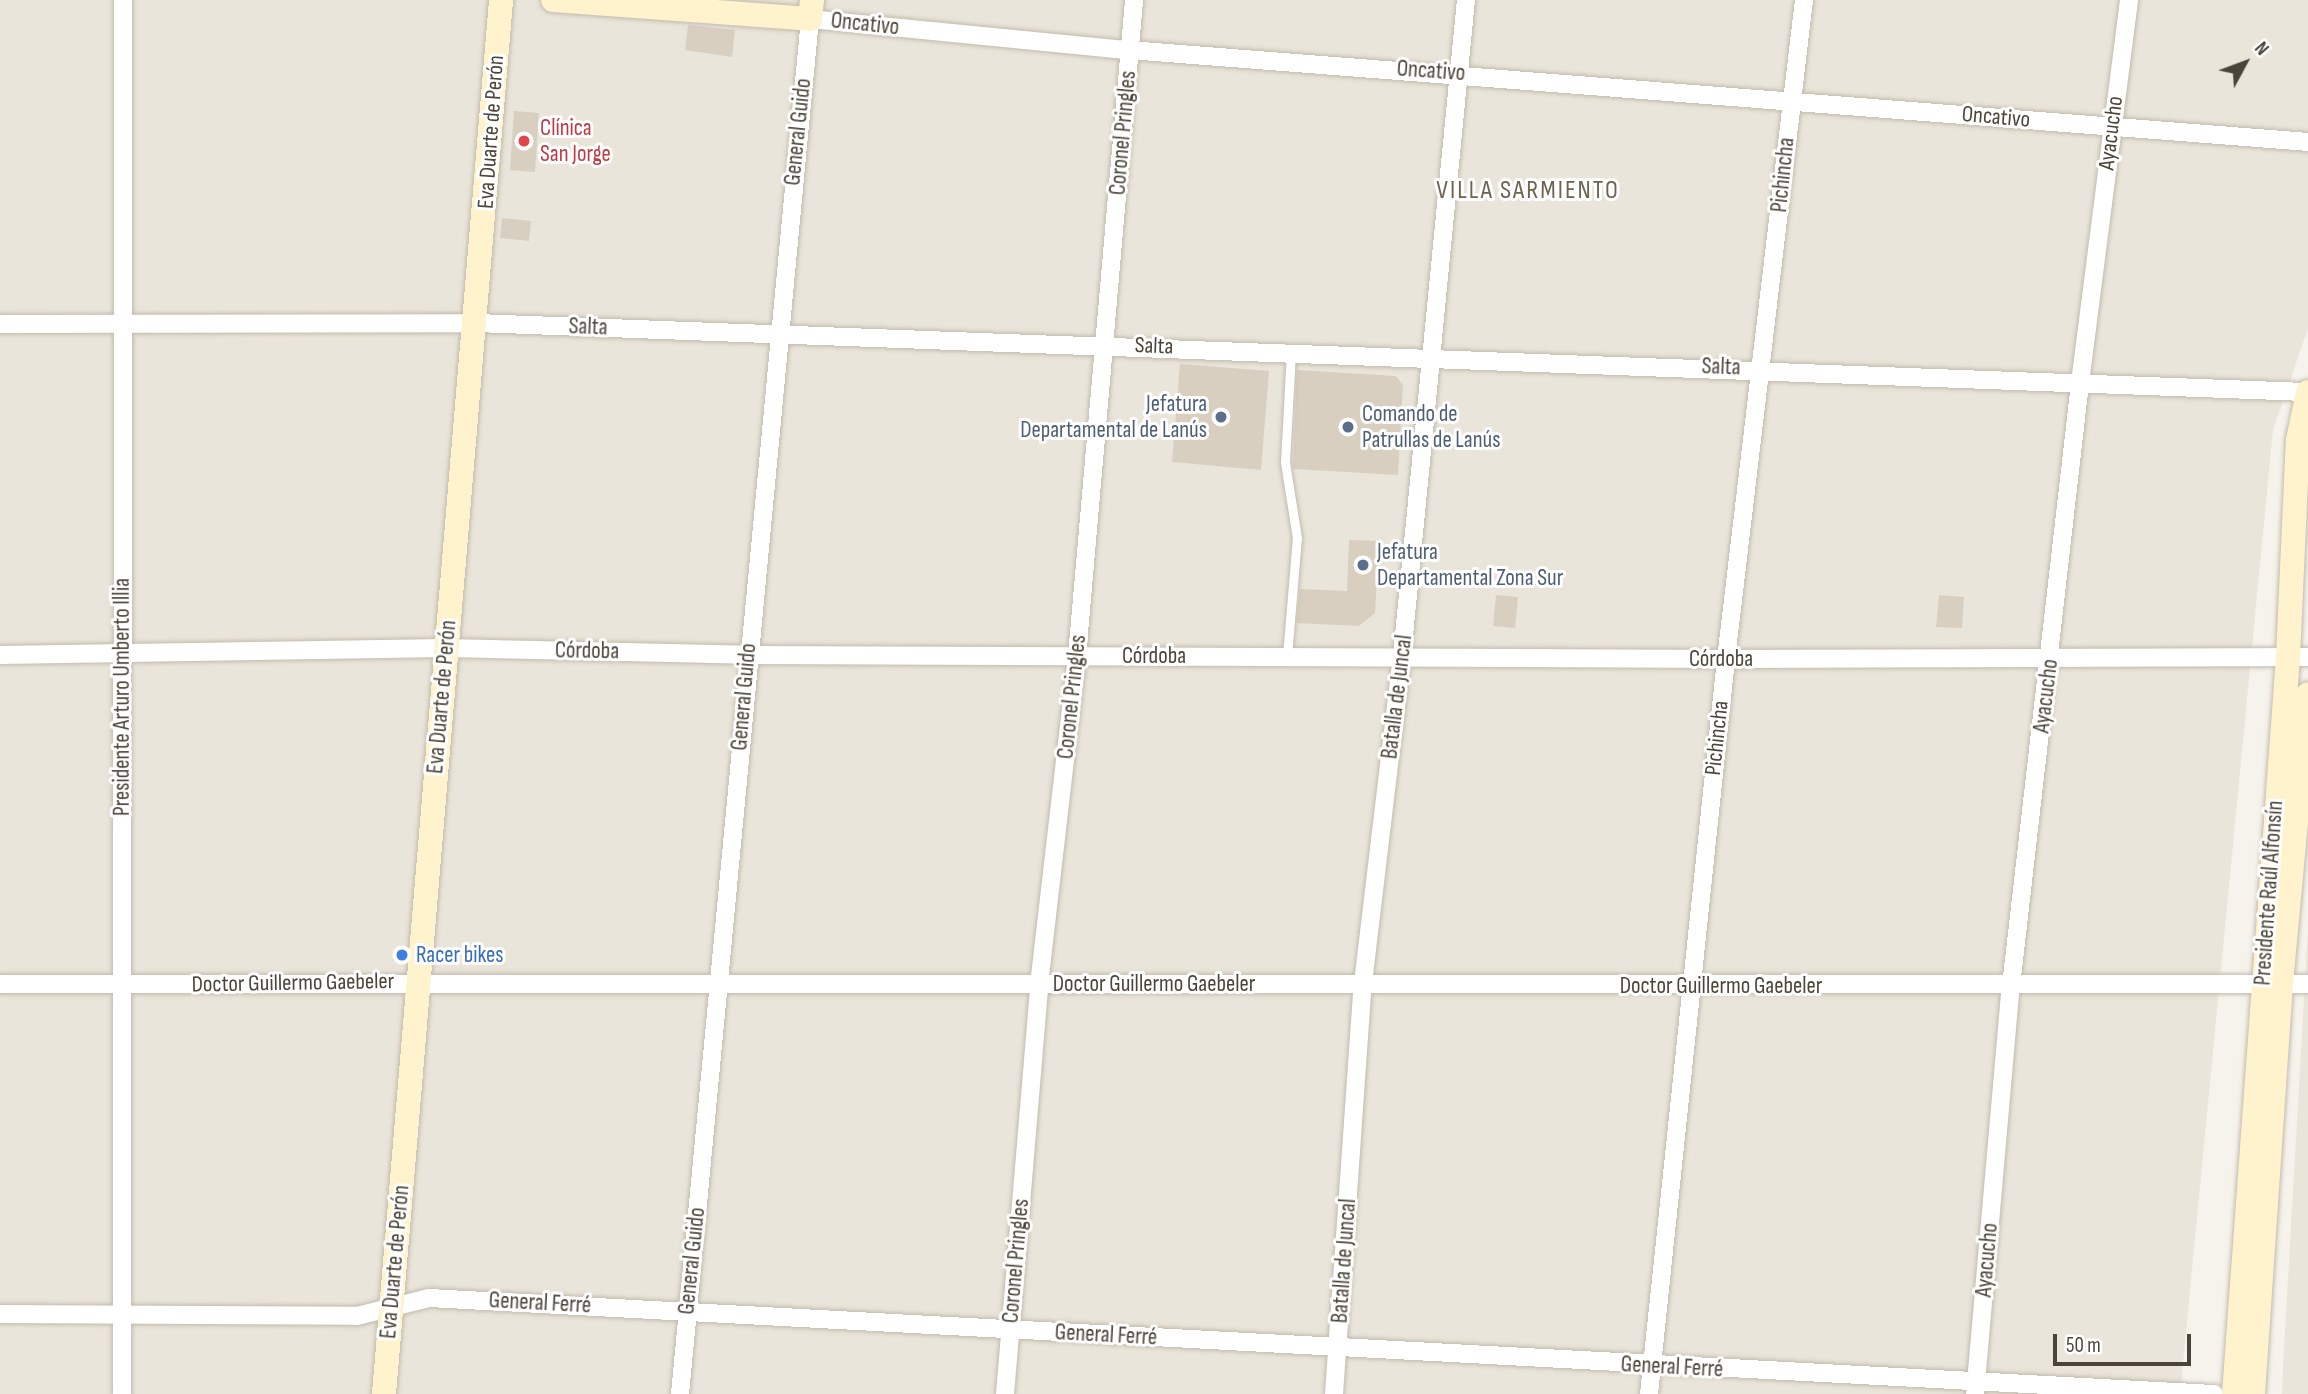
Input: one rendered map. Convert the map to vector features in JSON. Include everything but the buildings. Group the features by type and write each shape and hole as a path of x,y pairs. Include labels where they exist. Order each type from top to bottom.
{"main road":[{"name":"Eva Duarte de Perón","path":"384,1394 476,323 501,0"},
{"name":"Oncativo","path":"553,0 811,10"},
{"name":"Presidente Raúl Alfonsín","path":"2234,1394 2272,983 2298,657 2298,440 2308,392"},
{"name":"Presidente Raúl Alfonsín","path":"2253,1394 2272,983 2308,694"}],"street":[{"name":"Presidente Arturo Umberto Illia","path":"122,1394 120,324 123,0"},
{"name":"Coronel Pringles","path":"1005,1394 1039,985 1077,656 1134,0"},
{"name":"Batalla de Juncal","path":"1334,1394 1363,983 1402,656 1466,0"},
{"name":"Pichincha","path":"1648,1394 1726,659 1804,0"},
{"name":"Ayacucho","path":"1976,1389 2011,986 2080,383 2129,0"},
{"name":"Oncativo","path":"811,10 1129,50 1458,72 2308,142"},
{"name":"General Guido","path":"680,1394 776,334 811,10"},
{"name":"Salta","path":"0,324 476,323 1431,356 2308,392"},
{"name":"Córdoba","path":"0,655 446,648 748,655 1726,659 2298,657"},
{"name":"Doctor Guillermo Gaebeler","path":"0,984 2308,984"},
{"name":"General Ferré","path":"0,1314 357,1316 391,1305 429,1298 687,1310 1650,1366 1976,1389 2214,1394"}],"lane":[{"path":"1287,656 1297,538 1285,462 1291,352"}],"shaded area":[{"path":"0,0 2308,0 2308,328 2273,430 2180,1394 0,1394"},
{"path":"2308,928 2308,1394 2282,1394 2283,1367"}],"place":[{"name":"Clínica San Jorge","path":"524,141"},
{"name":"Jefatura Departamental de Lanús","path":"1221,417"},
{"name":"Comando de Patrullas de Lanús","path":"1348,427"},
{"name":"Jefatura Departamental Zona Sur","path":"1363,565"},
{"name":"Racer bikes","path":"402,955"}],"district":[{"name":"VILLA SARMIENTO","path":"1528,191"}]}
